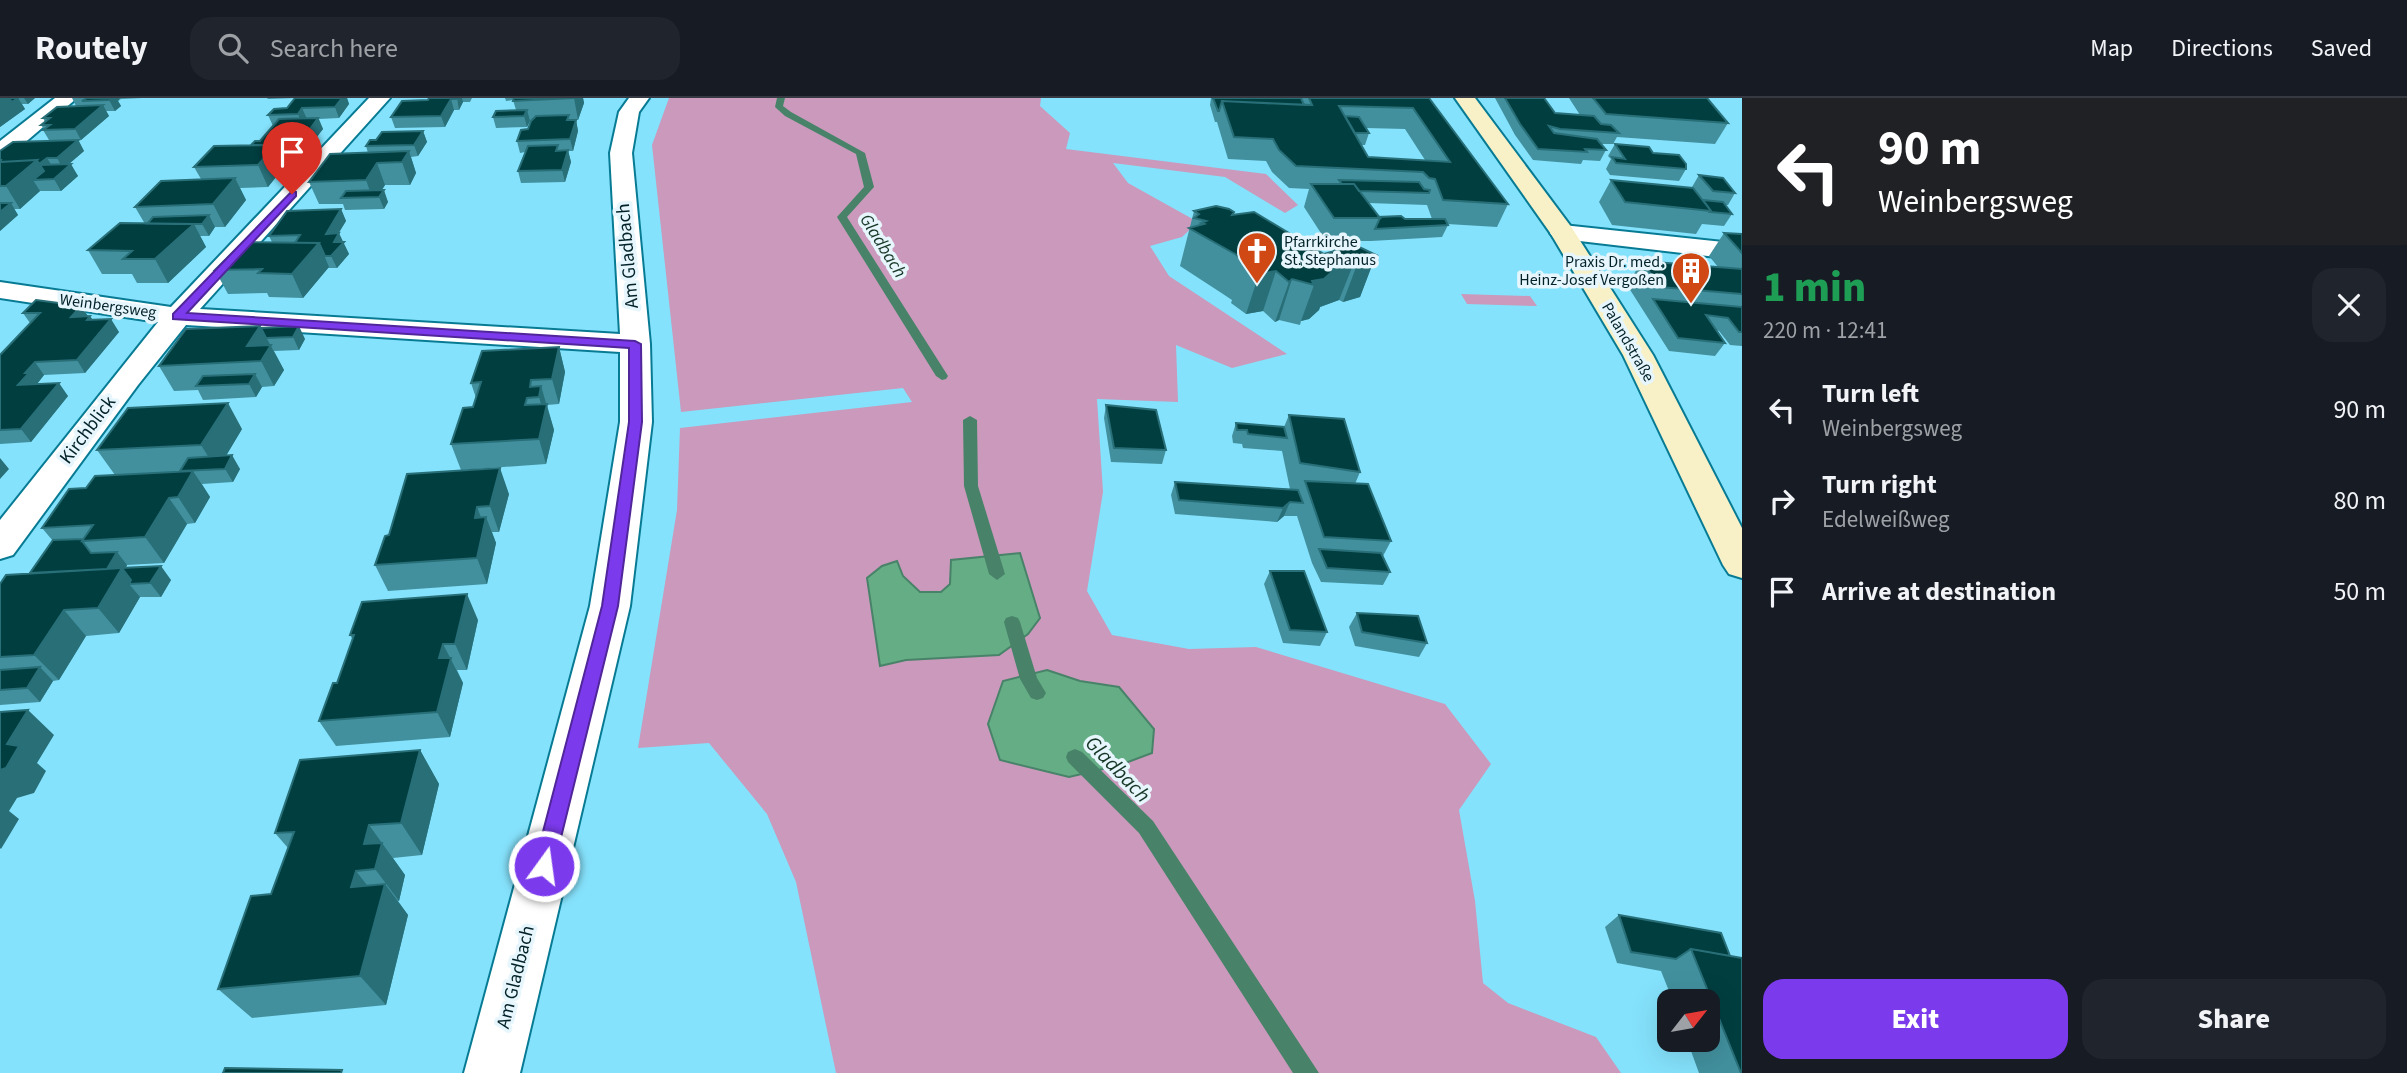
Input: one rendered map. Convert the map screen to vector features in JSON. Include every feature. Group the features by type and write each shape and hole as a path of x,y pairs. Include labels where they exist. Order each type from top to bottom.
{"main road":[{"name":"Palandstraße","path":"1465,98 1563,233 1638,355 1742,565"}],"street":[{"path":"0,152 66,98"},
{"name":"Kirchblick","path":"0,546 177,316 380,98"},
{"name":"Am Gladbach","path":"492,1073 610,606 636,422 635,344 621,153 629,112 639,98"},
{"path":"1563,233 1742,252"},
{"name":"Weinbergsweg","path":"0,290 177,316 635,344"}],"shaded area":[{"path":"669,98 1041,98 1040,106 1070,133 1066,149 1266,174 1298,205 1285,213 1225,177 1113,163 1128,183 1198,222 1182,237 1150,246 1169,276 1287,354 1232,368 1176,345 1178,402 1097,399 1103,492 1087,591 1112,635 1189,649 1256,647 1445,704 1491,764 1459,810 1475,901 1483,983 1508,1003 1596,1037 1621,1073 836,1073 796,882 767,814 709,743 638,748 677,510 680,428 912,402 903,388 681,412 652,145"},
{"path":"1461,294 1530,296 1537,306 1467,304"},
{"path":"1020,553 1040,618 1028,634 999,655 906,660 880,666 867,578 882,566 897,561 903,576 920,592 941,592 950,584 951,560"},
{"path":"1047,670 1080,681 1119,687 1154,729 1152,753 1120,765 1069,777 1000,760 988,724 1003,681"}],"building":[{"path":"87,98 112,98 82,101"},
{"path":"295,98 342,98 335,107 302,108 298,114 268,115 274,109 287,108"},
{"path":"457,98 451,99 441,116 391,117 402,101"},
{"path":"514,98 574,98 513,101"},
{"path":"1213,98 1301,98 1304,105 1222,101 1218,111"},
{"path":"1309,98 1429,98 1508,204 1443,200 1435,179 1429,178 1423,172 1296,166 1279,150 1273,139 1234,137 1222,101 1312,105","holes":["1339,106 1413,108 1450,162 1368,157"]},
{"path":"1505,98 1544,98 1555,113 1594,116 1601,124 1611,125 1619,133 1549,126 1554,133 1597,139 1606,150 1585,149 1587,152 1538,149"},
{"path":"1593,98 1707,98 1728,123 1606,114"},
{"path":"103,105 75,129 43,130 50,125 41,125 50,118 43,118 57,107"},
{"path":"527,110 524,116 493,117 496,111"},
{"path":"569,115 567,120 576,120 570,139 517,141 521,130 528,129 536,116"},
{"path":"1345,116 1359,117 1369,133 1355,133"},
{"path":"318,118 302,140 288,140 283,146 288,146 280,155 276,145 251,145 260,141 279,119"},
{"path":"423,131 414,145 366,146 382,132"},
{"path":"78,140 57,158 47,158 39,164 37,160 0,162 0,151 13,142"},
{"path":"1615,144 1649,147 1653,153 1679,155 1686,164 1686,169 1616,163 1612,157 1625,159"},
{"path":"276,145 258,165 194,167 214,146"},
{"path":"558,145 556,151 568,150 562,170 518,171 528,146"},
{"path":"409,151 402,162 377,163 366,180 309,182 330,154"},
{"path":"37,160 6,186 0,186 0,162"},
{"path":"71,164 54,179 33,180 44,171 40,165"},
{"path":"1699,175 1723,178 1735,193 1713,191"},
{"path":"235,178 213,204 135,207 161,181"},
{"path":"1339,180 1419,182 1424,189 1430,190 1429,193 1359,191 1354,184 1342,184"},
{"path":"1611,180 1693,188 1711,211 1625,202"},
{"path":"1311,184 1354,184 1380,218 1334,218"},
{"path":"384,190 379,197 341,198 346,191"},
{"path":"1703,200 1723,202 1732,214 1710,212"},
{"path":"0,203 11,203 0,212"},
{"path":"1216,206 1229,209 1234,212 1232,215 1254,212 1324,254 1351,243 1376,255 1372,256 1375,258 1358,262 1355,260 1331,268 1334,270 1324,279 1312,281 1314,285 1292,279 1289,282 1276,271 1259,274 1235,254 1189,228 1206,221 1194,218 1199,214 1194,211"},
{"path":"341,209 326,234 339,233 334,242 344,242 331,256 325,256 319,243 295,243 300,235 269,236 287,211"},
{"path":"209,215 202,224 147,224 153,217"},
{"path":"1401,216 1405,219 1445,219 1448,225 1375,229 1379,217"},
{"path":"120,223 194,224 155,259 123,259 132,251 88,250"},
{"path":"1724,233 1742,234 1742,253"},
{"path":"243,242 319,243 292,274 258,273 262,269 215,270"},
{"path":"1642,261 1742,269 1742,294 1660,287"},
{"path":"1653,299 1742,307 1742,332 1739,332 1728,318 1706,315 1725,343 1678,338"},
{"path":"36,300 81,306 71,317 90,316 87,320 111,319 77,360 35,362 18,385 59,383 21,429 0,430 0,355 40,313 23,313"},
{"path":"260,326 247,346 271,345 261,361 159,366 186,329"},
{"path":"299,326 293,337 266,338 261,328"},
{"path":"559,347 552,379 531,380 530,387 541,386 539,397 527,398 525,405 547,404 539,439 451,444 463,408 473,407 481,382 471,383 482,351"},
{"path":"255,374 249,384 196,386 203,376"},
{"path":"228,403 201,445 97,450 128,408"},
{"path":"1106,405 1156,410 1166,450 1114,448"},
{"path":"1289,415 1344,419 1360,472 1300,463"},
{"path":"1236,423 1284,427 1287,438 1248,434 1247,430 1237,430"},
{"path":"232,455 225,469 180,471 188,458"},
{"path":"500,468 490,506 477,507 475,518 486,517 477,558 375,565 385,536 389,535 407,474"},
{"path":"193,471 178,497 169,498 145,537 82,541 93,525 42,528 69,489 86,488 95,476"},
{"path":"1305,481 1368,484 1391,541 1324,537"},
{"path":"1175,482 1298,490 1303,503 1290,502 1283,508 1179,500"},
{"path":"83,539 91,553 117,552 107,569 30,573 53,540"},
{"path":"1319,549 1381,553 1390,572 1327,568"},
{"path":"161,566 150,583 129,584 131,580 122,568"},
{"path":"122,568 98,608 64,610 34,655 0,657 0,584 6,575"},
{"path":"1270,571 1304,571 1327,632 1290,630"},
{"path":"467,594 455,644 443,644 439,658 451,658 437,712 319,721 333,683 337,683 362,602"},
{"path":"1357,613 1418,616 1427,643 1362,632"},
{"path":"40,667 27,688 0,690 0,670"},
{"path":"28,710 7,744 19,746 6,768 0,770 0,712"},
{"path":"420,750 401,823 369,825 364,844 382,843 375,869 356,871 351,887 385,884 360,976 218,989 251,896 271,894 294,832 275,833 300,760"},
{"path":"1619,915 1721,933 1730,956 1691,949 1676,959 1631,952"},
{"path":"1691,949 1742,958 1742,1073 1720,1021 1720,989 1707,989"},
{"path":"225,1068 342,1070 341,1073 223,1073"}],"waterway":[{"name":"Gladbach","path":"781,98 779,107 788,114 860,153 869,187 842,217 942,376"},
{"name":"Gladbach","path":"970,420 971,486 997,574"},
{"name":"Gladbach","path":"1012,622 1029,679 1037,693"},
{"name":"Gladbach","path":"1075,757 1146,827 1307,1073"}],"place":[{"name":"Pfarrkirche St. Stephanus","path":"1257,285"},
{"name":"Praxis Dr. med. Heinz-Josef Vergoßen","path":"1691,305"}],"route":[{"path":"292,194 177,316 635,344 636,422 610,606 544,866"}]}
